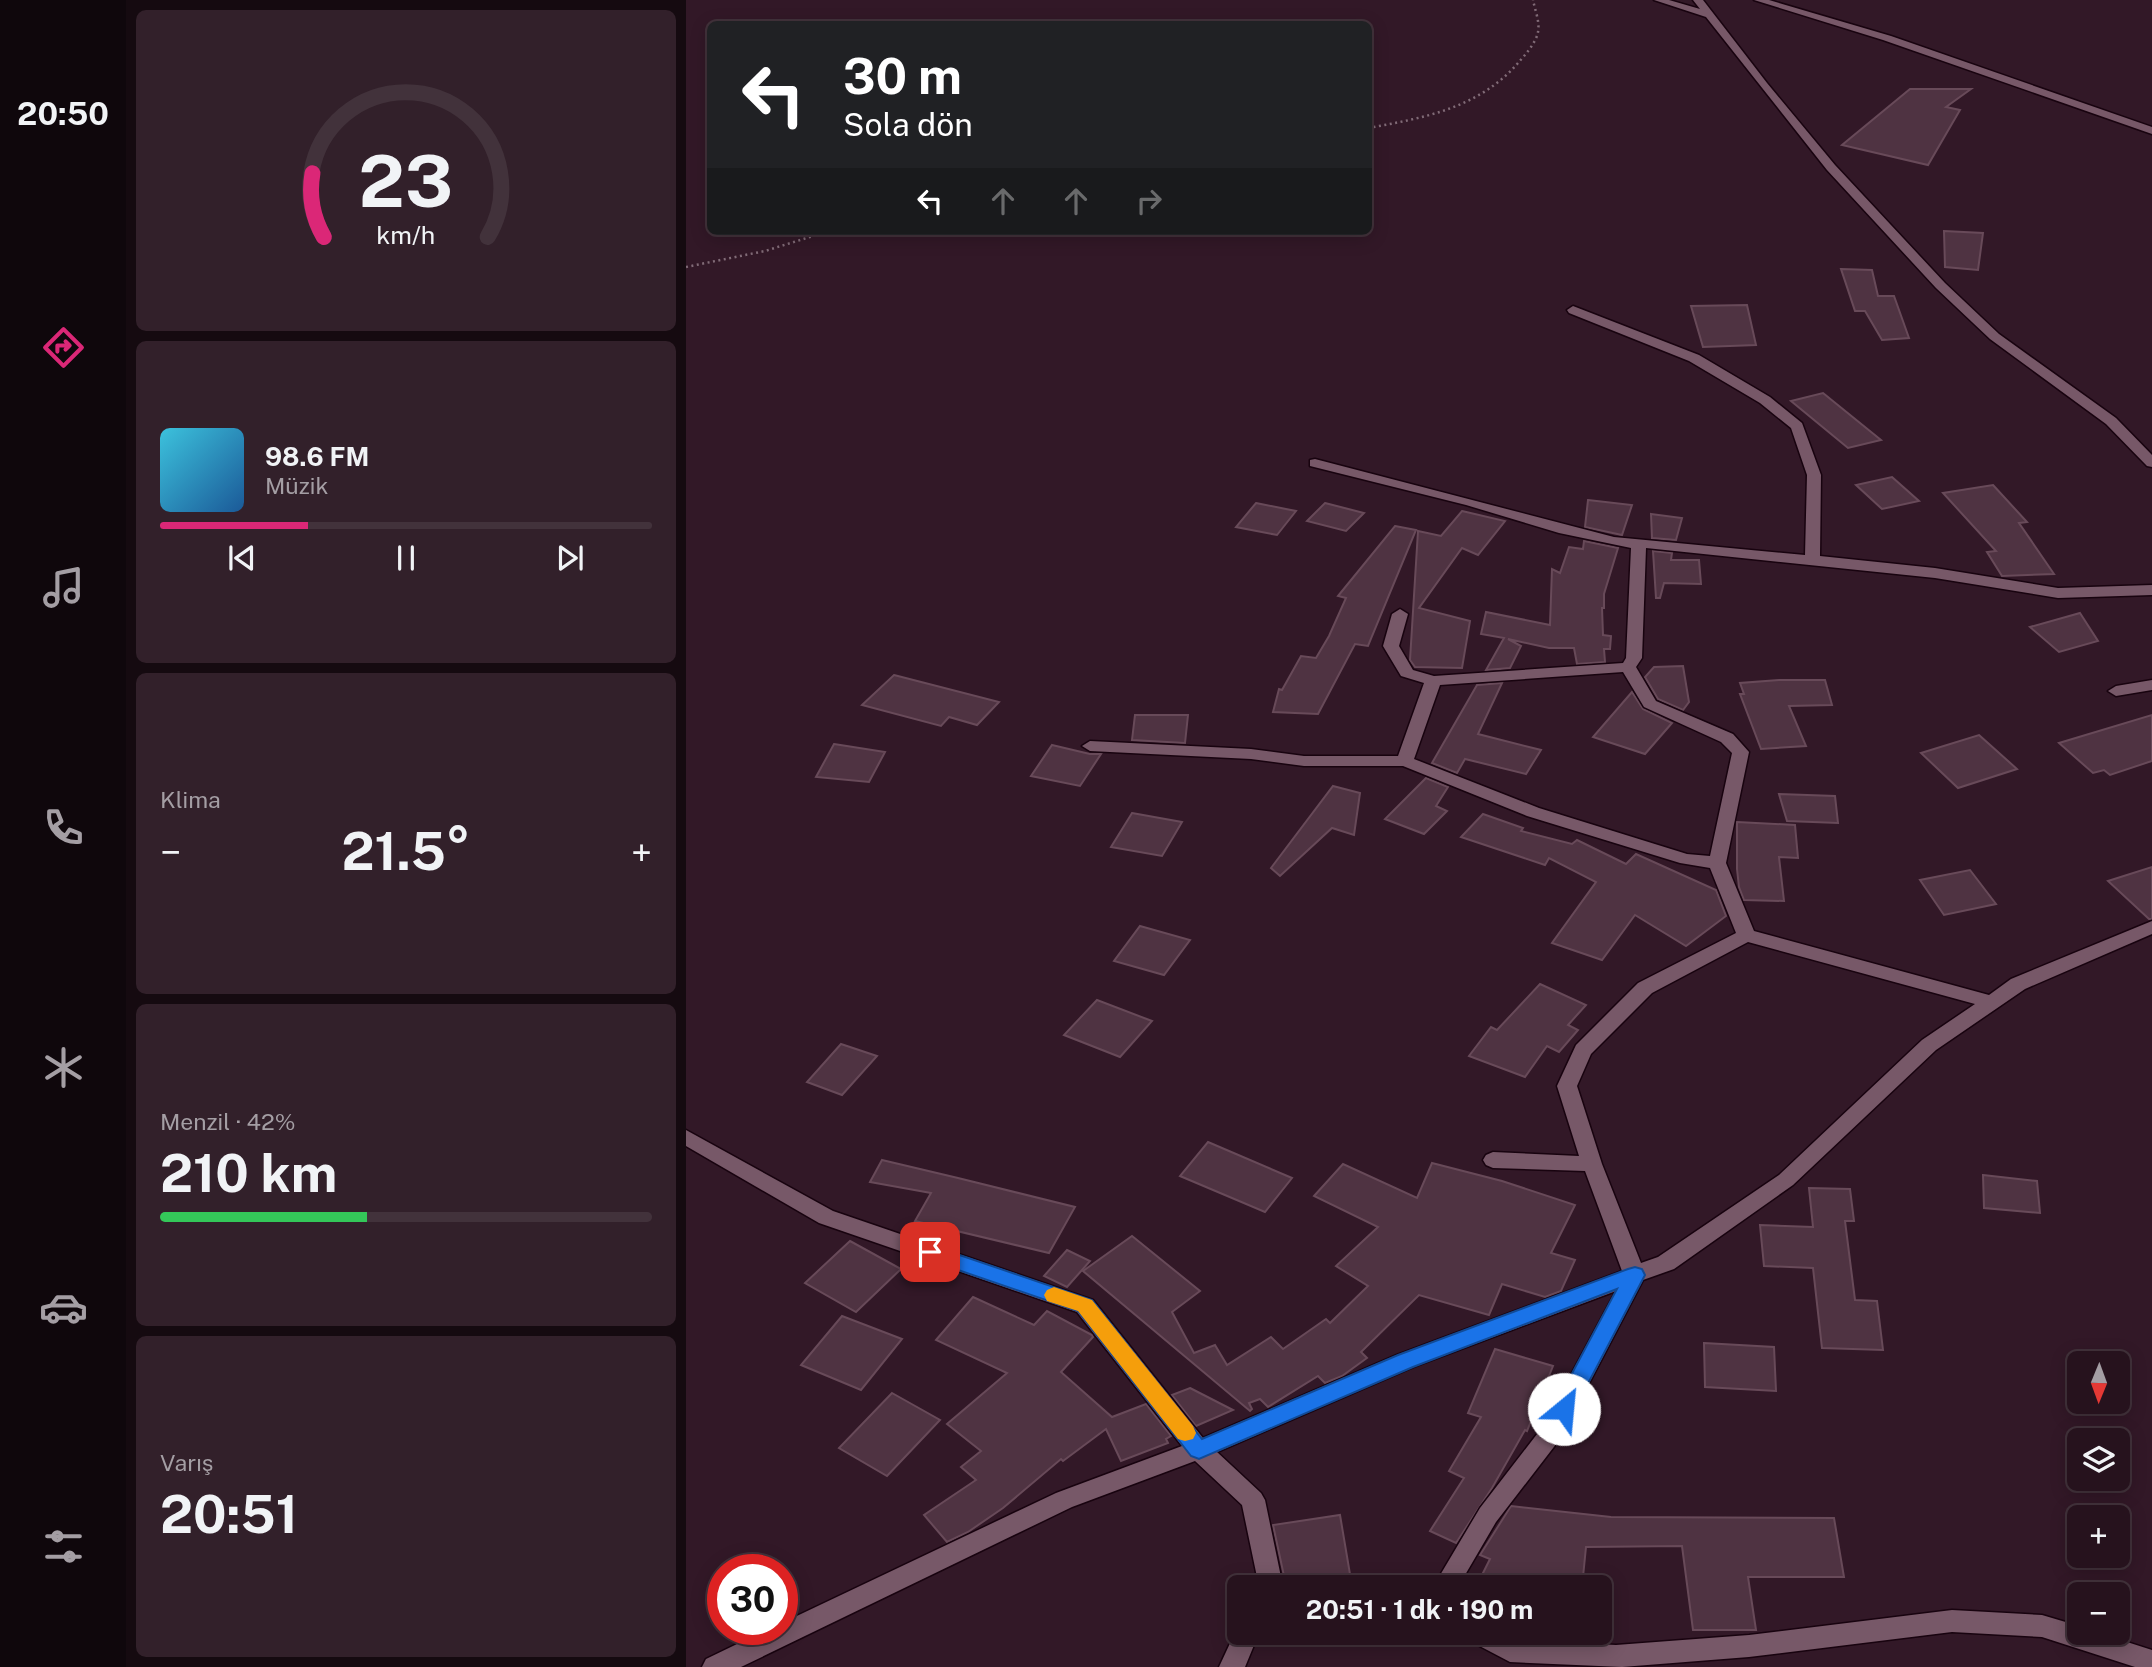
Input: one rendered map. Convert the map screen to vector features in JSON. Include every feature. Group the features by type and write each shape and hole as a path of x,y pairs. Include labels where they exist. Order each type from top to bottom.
{"street":[{"path":"1659,0 1709,15"},
{"path":"1698,0 1819,153 1982,326 2111,421 2152,463"},
{"path":"1759,0 1887,38 2152,131"},
{"path":"1573,310 1694,358 1765,401 1797,426 1814,475 1812,559"},
{"path":"1315,463 1467,501 1559,528 1639,545 1657,544 1935,573 2058,593 2152,590"},
{"path":"1628,667 1634,658 1639,545"},
{"path":"1400,614 1391,646 1407,673 1433,681 1628,667"},
{"path":"1628,667 1650,704 1727,738 1741,752 1717,863 1746,935"},
{"path":"1405,761 1433,681"},
{"path":"2116,691 2152,685"},
{"path":"1090,746 1251,754 1304,761 1405,761 1533,812 1686,859 1717,863"},
{"path":"715,1667 1064,1500 1199,1450 1405,1361 1665,1263 1786,1180 1929,1045 2018,984 2152,927"},
{"path":"1452,1575 1488,1515 1552,1432 1635,1275 1592,1164 1567,1086 1584,1049 1645,988 1746,935 1992,1002"},
{"path":"686,1137 826,1217 1085,1306 1199,1450 1253,1500 1269,1575"},
{"path":"1493,1160 1592,1164"},
{"path":"1500,1645 1510,1651 1616,1656 1749,1646 1952,1621 2042,1626 2152,1661"},
{"path":"1232,1667 1241,1645"}],"path":[{"path":"1372,127 1441,114 1462,107 1489,91 1510,74 1529,49 1538,31 1533,0"},
{"path":"686,267 765,251 820,235"}],"building":[{"path":"1910,89 1971,89 1946,107 1960,110 1928,165 1842,145"},
{"path":"1944,231 1983,233 1978,270 1945,267"},
{"path":"1841,269 1872,270 1878,296 1894,296 1909,338 1882,340 1865,311 1855,311"},
{"path":"1747,305 1756,345 1703,347 1691,306"},
{"path":"1823,393 1881,440 1848,448 1791,401"},
{"path":"1892,477 1919,501 1882,509 1856,485"},
{"path":"1993,485 2027,522 2019,523 2054,574 2002,576 1987,552 1996,551 1943,493"},
{"path":"1588,500 1632,505 1622,535 1585,527"},
{"path":"1256,503 1296,511 1277,535 1236,527"},
{"path":"1325,503 1364,513 1346,531 1307,521"},
{"path":"1462,511 1505,521 1478,555 1462,548 1419,608 1470,621 1462,668 1415,667 1410,660 1418,531 1441,536"},
{"path":"1651,514 1682,518 1676,540 1652,538"},
{"path":"1395,526 1416,530 1368,646 1355,644 1318,714 1273,712 1279,689 1282,690 1301,656 1316,658 1329,636 1346,598 1338,596"},
{"path":"1584,541 1618,548 1602,608 1603,635 1611,636 1610,649 1604,649 1605,662 1577,664 1574,648 1549,648 1508,639 1521,646 1510,668 1486,670 1504,638 1481,634 1486,612 1550,625 1552,569 1560,573 1569,547 1583,549"},
{"path":"1653,551 1672,553 1671,560 1699,560 1701,584 1664,583 1660,598 1656,598"},
{"path":"2080,613 2098,641 2059,652 2030,627"},
{"path":"1683,666 1689,702 1683,710 1658,699 1645,677 1654,667"},
{"path":"894,675 999,702 977,725 949,717 941,726 862,705"},
{"path":"1825,680 1832,705 1789,706 1806,746 1761,749 1740,694 1744,694 1740,683"},
{"path":"1502,683 1478,734 1541,750 1526,774 1465,759 1457,773 1432,763 1477,685"},
{"path":"1632,692 1643,709 1672,723 1645,754 1593,737"},
{"path":"1135,715 1188,715 1185,743 1132,740"},
{"path":"2152,715 2152,761 2110,775 2104,770 2093,773 2059,743"},
{"path":"1979,735 2017,769 1958,788 1921,753"},
{"path":"834,744 885,752 869,782 816,777"},
{"path":"1052,745 1101,754 1080,786 1031,776"},
{"path":"1426,778 1448,787 1436,806 1447,811 1424,834 1385,819"},
{"path":"1333,786 1360,793 1354,835 1332,828 1280,876 1271,868"},
{"path":"1779,794 1835,796 1838,823 1787,821"},
{"path":"1132,813 1182,822 1162,856 1111,847"},
{"path":"1483,814 1523,828 1521,831 1572,844 1577,840 1626,864 1636,854 1716,890 1726,916 1686,946 1635,915 1602,960 1552,943 1596,882 1549,858 1545,865 1461,837"},
{"path":"1737,822 1795,825 1798,858 1779,857 1784,901 1744,900 1737,869"},
{"path":"2152,867 2152,919 2149,919 2108,881"},
{"path":"1970,870 1996,904 1944,915 1920,880"},
{"path":"1140,926 1190,940 1164,975 1114,961"},
{"path":"1540,984 1586,1005 1568,1025 1578,1030 1559,1052 1547,1046 1525,1077 1469,1056 1491,1027 1497,1030"},
{"path":"1097,1000 1152,1021 1120,1057 1064,1035"},
{"path":"841,1044 877,1056 842,1095 807,1082"},
{"path":"1208,1142 1292,1178 1265,1212 1180,1176"},
{"path":"882,1160 1075,1207 1049,1253 915,1221 931,1193 870,1182"},
{"path":"1432,1163 1502,1181 1575,1205 1551,1253 1575,1260 1561,1291 1545,1297 1502,1284 1489,1315 1419,1295 1361,1352 1367,1358 1342,1376 1325,1383 1318,1376 1268,1407 1260,1399 1249,1403 1252,1409 1250,1411 1083,1271 1132,1236 1200,1291 1172,1312 1194,1353 1215,1345 1227,1365 1271,1337 1283,1349 1326,1319 1330,1323 1368,1286 1336,1266 1378,1227 1314,1196 1343,1164 1417,1198"},
{"path":"1983,1175 2037,1181 2040,1213 1984,1208"},
{"path":"1809,1188 1850,1189 1854,1221 1845,1221 1855,1300 1877,1301 1883,1350 1822,1348 1813,1268 1764,1266 1760,1225 1813,1227"},
{"path":"850,1241 901,1269 856,1312 805,1283"},
{"path":"1067,1250 1090,1261 1067,1287 1044,1276"},
{"path":"973,1297 1034,1325 1047,1311 1092,1335 1061,1372 1112,1417 1146,1404 1171,1436 1166,1439 1168,1443 1121,1461 1106,1429 1063,1461 1061,1459 1003,1508 968,1532 947,1542 924,1515 976,1480 961,1467 981,1451 947,1424 1007,1373 936,1340"},
{"path":"842,1316 902,1339 861,1390 801,1365"},
{"path":"1704,1343 1774,1347 1776,1391 1705,1387"},
{"path":"1495,1349 1553,1366 1527,1431 1525,1430 1456,1543 1430,1531 1464,1478 1449,1471 1481,1417 1468,1413"},
{"path":"1190,1388 1233,1410 1196,1426 1172,1395"},
{"path":"892,1393 940,1420 887,1476 839,1448"},
{"path":"1511,1506 1611,1517 1834,1518 1844,1577 1748,1577 1756,1630 1693,1630 1682,1546 1586,1547 1583,1575 1482,1575 1490,1559 1480,1555"},
{"path":"1340,1515 1350,1575 1284,1575 1273,1525"}],"slow traffic":[{"path":"1054,1295 1085,1306 1185,1433"}],"route":[{"path":"930,1252 1085,1306 1199,1450 1405,1361 1635,1275 1564,1409"}]}
